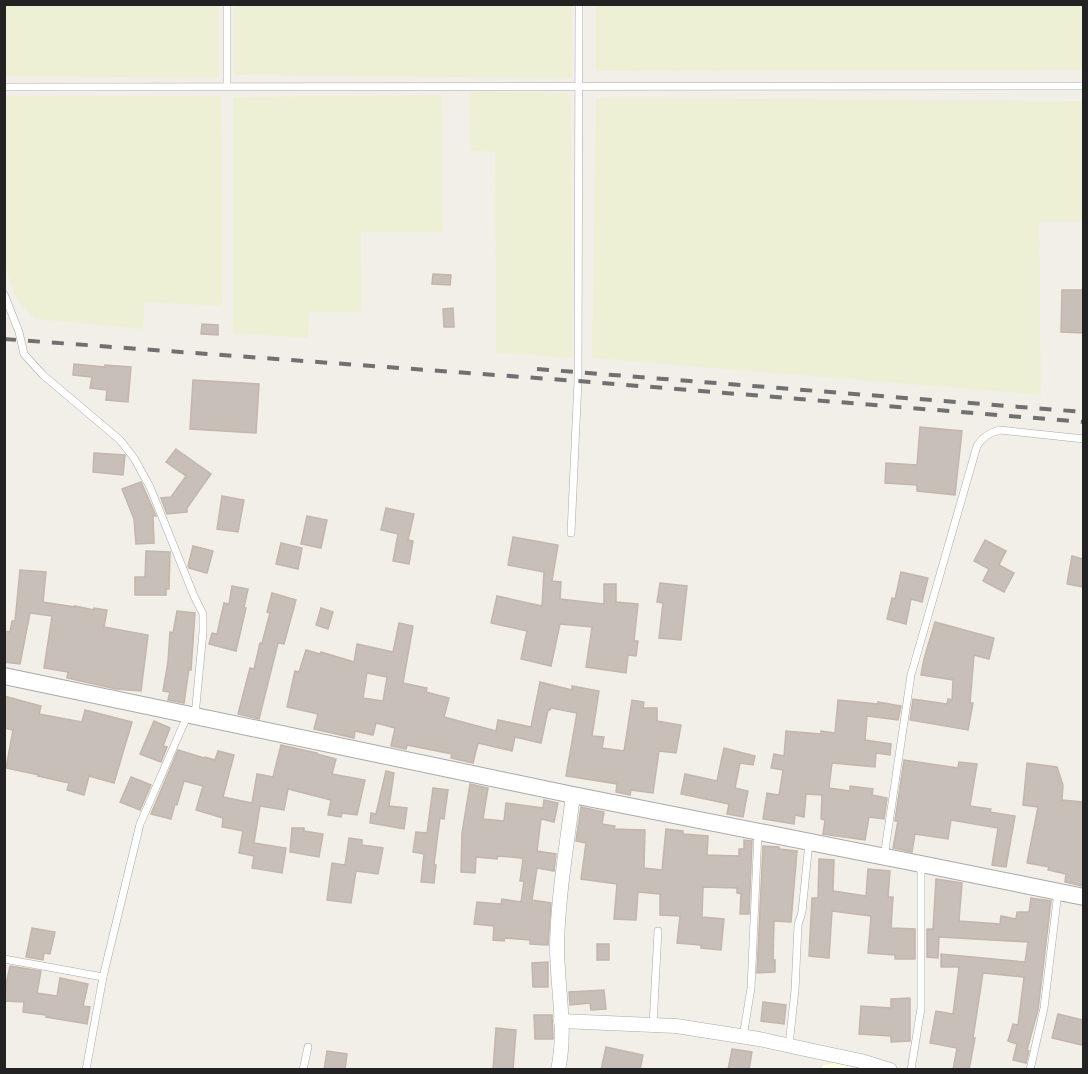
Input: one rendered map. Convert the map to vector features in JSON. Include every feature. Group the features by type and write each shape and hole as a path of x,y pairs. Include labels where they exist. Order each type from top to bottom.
{"street":[{"path":"4,676 573,795 1083,897"},
{"path":"558,1070 561,1021 557,947 573,795"},
{"path":"561,1021 676,1026 789,1045 890,1070"}],"lane":[{"path":"227,4 227,86"},
{"path":"571,533 578,381 579,4"},
{"path":"4,87 1083,86"},
{"path":"4,294 19,332 24,354 42,375 120,440 134,458 150,487 203,614 204,632 191,715 149,800 140,824 103,977 86,1070"},
{"path":"884,857 910,675 977,446 989,433 1000,430 1083,439"},
{"path":"743,1037 751,988 758,832"},
{"path":"789,1045 795,990 798,925 802,912 809,842"},
{"path":"911,1070 921,1008 921,864"},
{"path":"1030,1070 1044,1008 1058,892"},
{"path":"653,1025 658,931"},
{"path":"4,959 103,977"},
{"path":"303,1070 308,1047"}],"shaded area":[{"path":"5,4 219,5 219,78 5,76"},
{"path":"234,5 572,5 572,78 234,75"},
{"path":"596,5 1083,5 1083,70 596,71"},
{"path":"469,92 571,93 573,358 496,353 495,152 470,151"},
{"path":"442,95 443,232 361,232 362,312 309,312 308,338 233,333 233,97"},
{"path":"5,96 221,96 222,306 144,302 143,329 36,319 17,300 5,266"},
{"path":"596,98 1083,101 1083,222 1039,222 1041,395 592,358"},
{"path":"835,1063 859,1069 822,1069 823,1065"}],"building":[{"path":"433,274 451,275 450,285 432,284"},
{"path":"1062,290 1083,290 1083,333 1061,332"},
{"path":"453,308 454,327 444,327 443,309"},
{"path":"202,324 218,325 218,335 201,334"},
{"path":"74,364 131,367 128,402 106,400 107,390 90,388 92,377 73,375"},
{"path":"193,380 259,384 256,433 190,429"},
{"path":"920,427 962,431 955,495 917,491 917,485 885,483 886,463 917,465"},
{"path":"176,449 211,474 187,508 187,512 167,514 161,498 171,497 186,476 166,462"},
{"path":"94,453 125,455 123,475 93,472"},
{"path":"141,482 156,516 153,516 154,543 136,544 134,519 122,489"},
{"path":"222,496 244,500 238,532 217,529"},
{"path":"386,508 414,514 408,540 413,541 409,564 393,561 398,534 381,530"},
{"path":"307,516 327,520 321,548 301,544"},
{"path":"513,537 558,545 552,581 561,582 560,599 604,604 604,584 616,584 616,602 638,604 634,641 638,641 636,656 628,655 626,673 586,667 592,627 560,624 551,666 521,659 527,631 491,623 497,596 542,606 544,572 508,565"},
{"path":"985,540 1006,551 999,565 1014,573 1004,592 983,581 989,569 974,561"},
{"path":"281,543 302,548 298,569 276,564"},
{"path":"193,546 213,551 207,573 189,568"},
{"path":"146,551 170,552 169,589 166,589 166,595 135,595 135,577 145,577"},
{"path":"1072,556 1083,559 1083,587 1067,584"},
{"path":"20,570 46,572 43,602 107,610 104,627 148,635 141,691 116,689 67,678 68,672 44,668 52,616 30,613 20,664 4,662 4,631 10,632 12,621 15,621"},
{"path":"901,572 928,578 922,602 911,599 906,624 887,619 892,598 895,599"},
{"path":"660,583 687,586 681,640 659,638 663,603 657,602"},
{"path":"232,586 248,589 236,651 209,644 212,633 217,634 224,603 229,604"},
{"path":"272,593 296,600 284,644 278,643 259,719 238,714 250,668 254,669 260,643 262,643 270,613 267,612"},
{"path":"321,608 333,612 328,629 316,625"},
{"path":"177,611 195,613 191,670 189,669 184,703 168,700 170,692 163,691 170,632 173,633"},
{"path":"935,622 994,638 989,659 974,655 970,703 973,703 968,730 910,720 913,699 947,704 948,699 952,700 953,680 921,675"},
{"path":"399,623 413,626 403,683 427,688 426,692 449,698 444,717 496,731 498,720 531,727 540,682 572,690 572,686 599,691 592,736 604,737 602,748 624,751 632,700 644,702 643,708 657,708 657,721 681,725 676,753 659,751 653,793 631,790 630,795 616,792 617,784 566,776 577,713 551,708 548,710 541,743 515,737 512,751 478,743 473,763 451,758 452,754 407,745 406,749 391,746 395,728 376,723 373,735 355,731 354,738 314,729 318,714 287,707 295,671 299,672 306,650 354,662 357,644 393,652","holes":["367,673 387,677 383,701 363,698"]},
{"path":"4,696 41,706 39,714 82,722 85,710 132,722 114,783 89,776 84,795 67,790 69,783 6,768 13,730 4,728"},
{"path":"838,700 878,704 878,702 901,706 898,720 867,716 865,740 891,744 890,755 876,753 875,767 832,763 829,788 850,791 850,786 873,789 872,795 887,798 884,819 869,817 865,840 823,834 825,820 821,819 822,795 806,794 804,817 795,815 794,824 763,819 767,793 779,795 783,770 771,768 774,754 784,756 786,731 835,733"},
{"path":"154,721 170,728 163,746 167,747 161,762 140,754"},
{"path":"281,745 336,759 332,774 365,780 357,815 342,813 341,817 328,815 331,800 288,789 284,810 260,806 254,843 286,848 282,873 252,868 254,856 239,853 243,831 222,827 223,818 196,810 203,786 184,781 171,819 151,814 178,750 215,760 218,751 234,755 223,797 252,803 257,774 273,777"},
{"path":"724,748 755,756 753,765 740,763 735,788 748,791 743,817 727,814 729,804 681,794 685,774 717,781"},
{"path":"904,760 958,768 959,762 977,764 970,806 1015,816 1006,867 992,865 998,828 951,820 948,839 915,834 912,852 893,848"},
{"path":"1027,763 1057,767 1063,785 1062,800 1083,802 1082,886 1065,882 1066,874 1048,870 1049,867 1027,863 1038,807 1023,805"},
{"path":"386,771 394,773 389,806 407,808 404,829 370,823 371,813 376,814"},
{"path":"131,777 151,785 140,810 120,802"},
{"path":"470,784 488,788 483,819 504,821 506,803 543,808 544,800 558,803 554,822 541,819 537,851 556,854 554,871 537,868 532,900 551,903 548,945 530,944 530,940 505,938 504,941 493,940 494,926 474,924 477,902 501,904 502,899 521,902 524,881 520,881 523,859 521,858 476,857 475,873 461,872 462,833"},
{"path":"433,788 448,790 444,819 440,818 434,883 421,882 424,854 413,852 416,832 427,833"},
{"path":"581,807 604,812 602,824 615,826 614,829 645,830 644,868 662,870 666,829 683,831 683,834 708,836 707,855 739,856 739,849 744,849 744,840 752,841 749,914 740,914 741,894 737,893 737,888 703,887 702,917 724,919 721,950 677,943 680,916 660,915 660,894 638,892 636,920 614,919 617,884 581,879 586,843 576,841"},
{"path":"292,828 304,828 304,831 323,834 319,857 290,852"},
{"path":"349,838 362,840 362,845 383,848 378,874 356,871 351,903 327,900 332,863 345,865"},
{"path":"763,846 797,851 791,922 774,921 775,972 757,973"},
{"path":"819,859 834,860 833,891 866,896 868,869 890,871 888,897 893,897 891,928 915,929 915,959 895,959 895,955 868,953 871,916 832,911 829,958 809,956 812,898 818,898"},
{"path":"936,879 962,883 959,921 1000,924 1001,916 1016,919 1017,912 1029,912 1031,898 1051,901 1038,1010 1027,1050 1029,1051 1026,1063 1013,1060 1017,1044 1008,1041 1013,1024 1018,1025 1024,977 983,973 969,1070 953,1070 957,1048 930,1043 936,1011 953,1014 959,967 941,967 941,954 1025,962 1028,942 939,937 938,958 927,957 927,929 933,929"},
{"path":"32,928 55,932 50,954 44,953 43,960 26,957"},
{"path":"597,944 609,944 609,960 597,960"},
{"path":"548,962 548,987 533,987 532,963"},
{"path":"10,966 41,971 37,993 57,996 60,978 88,984 83,1006 90,1007 87,1024 23,1012 24,1002 5,1001"},
{"path":"604,990 606,1009 591,1010 590,1003 570,1005 569,992"},
{"path":"910,998 910,1041 891,1042 891,1036 859,1034 861,1006 891,1008 891,999"},
{"path":"763,1002 786,1005 784,1024 761,1021"},
{"path":"1058,1014 1083,1020 1082,1045 1052,1038"},
{"path":"534,1015 552,1015 553,1039 535,1039"},
{"path":"496,1028 516,1030 513,1070 493,1070"},
{"path":"606,1047 643,1055 640,1070 601,1070"},
{"path":"732,1049 752,1052 749,1070 728,1070"},
{"path":"327,1051 347,1054 345,1070 324,1070"}],"railway":[{"path":"4,339 578,381 1084,422"},
{"path":"537,369 1084,412"}]}
